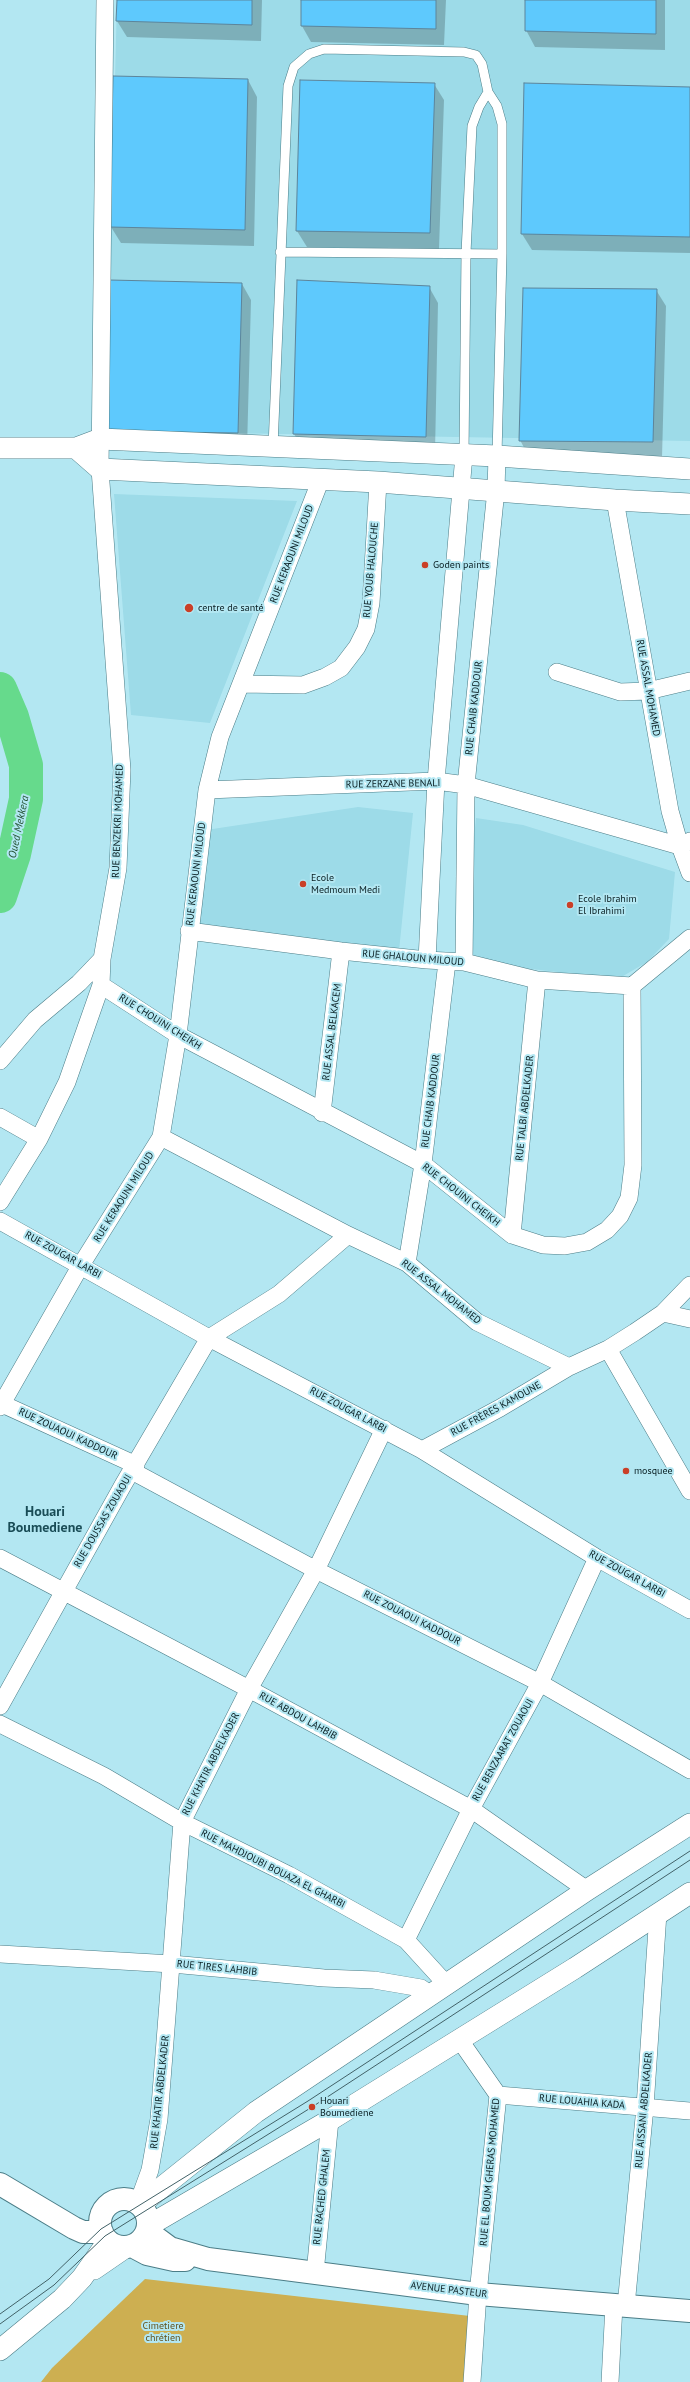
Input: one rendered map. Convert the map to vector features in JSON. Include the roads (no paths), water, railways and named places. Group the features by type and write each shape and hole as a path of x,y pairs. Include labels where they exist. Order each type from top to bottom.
{"main road":[{"path":"0,2184 55,2217 80,2219 147,2254 170,2260 208,2259"},
{"path":"114,2237 108,2205 114,2201 128,2199 140,2203 148,2228 170,2248 208,2259"},
{"path":"114,2237 139,2242 148,2228"},
{"name":"AVENUE PASTEUR","path":"208,2259 478,2294 690,2311"}],"street":[{"name":"RUE BENZEKRI MOHAMED","path":"0,1202 39,1139 67,1082 101,985 102,959 118,868 122,770 100,469 105,0"},
{"path":"0,448 76,448 100,439 497,456 690,469"},
{"path":"76,448 100,469 378,482 462,487 615,500 690,504"},
{"path":"426,960 436,781 464,455"},
{"name":"RUE CHAIB KADDOUR","path":"464,962 466,785 496,490 497,456"},
{"name":"RUE KERAOUNI MILOUD","path":"1,1404 82,1265 161,1137 178,1035 189,931 207,790 220,737 321,480"},
{"name":"RUE YOUB HALOUCHE","path":"242,684 303,685 325,677 341,668 358,646 366,629 371,603 378,482"},
{"name":"RUE ASSAL MOHAMED","path":"615,500 670,811 685,844 690,872"},
{"path":"557,672 620,692 648,691 690,682"},
{"name":"RUE ZERZANE BENALI","path":"207,790 436,781 466,785 685,844"},
{"name":"RUE GHALOUN MILOUD","path":"189,931 341,951 447,962 464,962 537,980 632,986"},
{"path":"632,986 690,938"},
{"name":"RUE ASSAL BELKACEM","path":"322,1113 341,951"},
{"path":"0,1061 35,1020 79,983 102,959"},
{"name":"RUE CHAIB KADDOUR","path":"407,1263 423,1164 447,962"},
{"name":"RUE TALBI ABDELKADER","path":"512,1235 537,980"},
{"name":"RUE CHOUINI CHEIKH","path":"101,985 178,1035 322,1113 423,1164 512,1235 543,1245 565,1246 587,1242 607,1230 620,1216 630,1198 633,1165 632,986"},
{"path":"0,1117 39,1139"},
{"name":"RUE ASSAL MOHAMED","path":"161,1137 348,1235 407,1263 477,1322 569,1367"},
{"name":"RUE ZOUGAR LARBI","path":"0,1221 82,1265 209,1338 422,1450 597,1558 690,1610"},
{"path":"209,1338 279,1294 348,1235"},
{"path":"569,1367 608,1349 663,1313 690,1285"},
{"path":"663,1313 690,1319"},
{"name":"RUE DOUSSAS ZOUAOUI","path":"0,1706 209,1338"},
{"path":"608,1349 690,1491"},
{"name":"RUE FRÈRES KAMOUNE","path":"422,1450 500,1408 569,1367"},
{"name":"RUE ZOUAOUI KADDOUR","path":"1,1404 134,1468 316,1570 540,1683 690,1770"},
{"name":"RUE KHATIR ABDELKADER","path":"140,2203 150,2170 159,2120 182,1822 249,1689 316,1570 384,1429"},
{"name":"RUE ABDOU LAHBIB","path":"0,1558 249,1689 470,1809 587,1890"},
{"name":"RUE BENZAARAT ZOUAOUI","path":"406,1940 470,1809 540,1683 597,1558"},
{"name":"RUE MAHDJOUBI BOUAZA EL GHARBI","path":"0,1724 104,1776 182,1822 289,1875 406,1940 439,1990"},
{"path":"140,2203 256,2112 587,1890 690,1824"},
{"path":"148,2228 330,2120 658,1913 689,1897"},
{"name":"RUE AISSANI ABDELKADER","path":"610,2382 645,2107 658,1913"},
{"name":"RUE TIRES LAHBIB","path":"0,1954 172,1964 324,1978 374,1980 439,1990"},
{"name":"RUE EL BOUM GHERAS MOHAMED","path":"459,2039 498,2095 478,2294 472,2382"},
{"name":"RUE LOUAHIA KADA","path":"498,2095 690,2111"},
{"name":"RUE RACHED GHALEM","path":"315,2274 330,2120"},
{"path":"0,2350 62,2299 82,2278 114,2237"}],"lane":[{"path":"273,446 288,86 294,67 309,54 324,49 464,52 476,55 482,64 488,92 497,106 502,124 502,254 497,456"},
{"path":"464,455 466,253 472,126 478,108 488,92"},
{"path":"280,252 502,254"}],"waterway":[{"name":"Oued Mekkera","path":"0,689 12,717 26,765 26,799 14,854 0,896"}],"tram line":[{"path":"0,2314 49,2279 101,2229 308,2101 690,1851"},
{"path":"0,2324 54,2285 105,2236 312,2107 690,1860"}],"place":[{"name":"Goden paints","path":"425,565"},
{"name":"centre de santé","path":"189,608"},
{"name":"Ecole Medmoum Medi","path":"303,884"},
{"name":"Ecole Ibrahim El Ibrahimi","path":"570,905"},
{"name":"mosquee","path":"626,1471"},
{"name":"Houari Boumediene","path":"312,2107"}],"district":[{"name":"Houari Boumediene","path":"45,1520"}],"park label":[{"name":"Cimetiere chrétien","path":"163,2332"}]}
